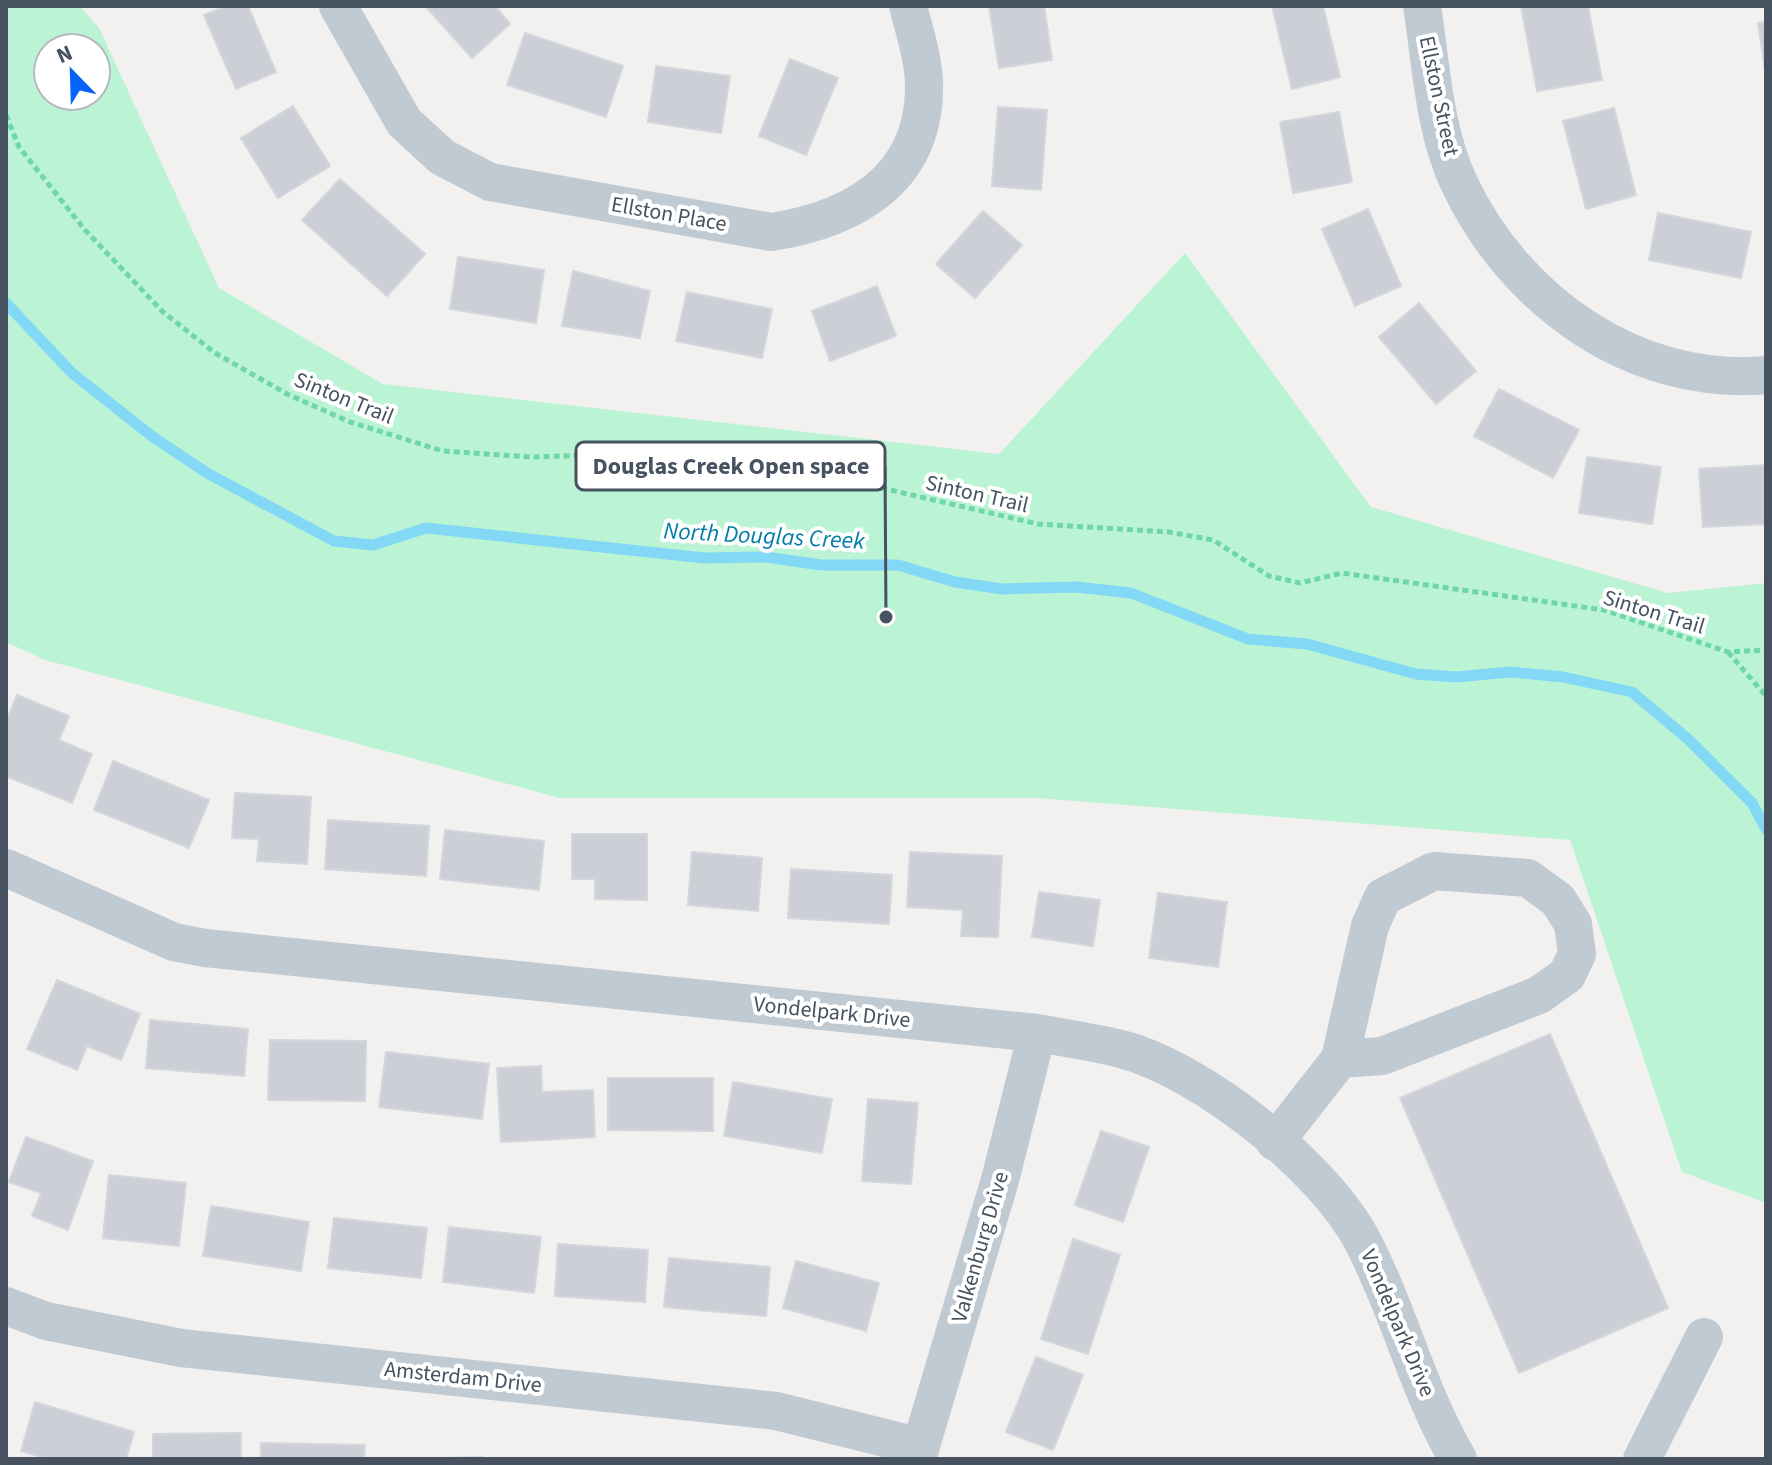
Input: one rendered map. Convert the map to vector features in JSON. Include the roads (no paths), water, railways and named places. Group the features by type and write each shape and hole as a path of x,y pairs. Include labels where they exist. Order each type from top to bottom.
{"street":[{"name":"Ellston Place","path":"338,6 404,122 442,157 478,176 490,182 771,232 808,226 857,207 890,180 915,139 924,91 908,6"},
{"name":"Ellston Street","path":"1422,6 1442,124 1458,183 1490,239 1510,262 1586,331 1636,358 1712,377 1766,375"},
{"name":"Vondelpark Drive","path":"6,868 174,942 205,948 1037,1033 1122,1049 1176,1070 1221,1098 1311,1171 1342,1205 1364,1243 1458,1459"},
{"path":"1275,1142 1340,1059 1370,926 1383,897 1434,871 1528,878 1558,900 1573,924 1577,954 1567,975 1539,995 1382,1056 1340,1059"},
{"name":"Valkenburg Drive","path":"919,1453 1000,1180 1037,1033"},
{"name":"Amsterdam Drive","path":"6,1306 46,1321 181,1348 761,1409 919,1453"},
{"path":"1642,1459 1704,1337"}],"waterway":[{"name":"North Douglas Creek","path":"6,303 72,373 153,437 207,473 334,541 373,545 426,528 704,558 766,557 821,565 898,565 955,582 1002,589 1076,587 1131,593 1248,639 1307,644 1416,674 1456,677 1510,672 1563,677 1632,692 1689,740 1752,803 1766,829"}],"place":[{"name":"Douglas Creek Open space","path":"886,617"}]}
